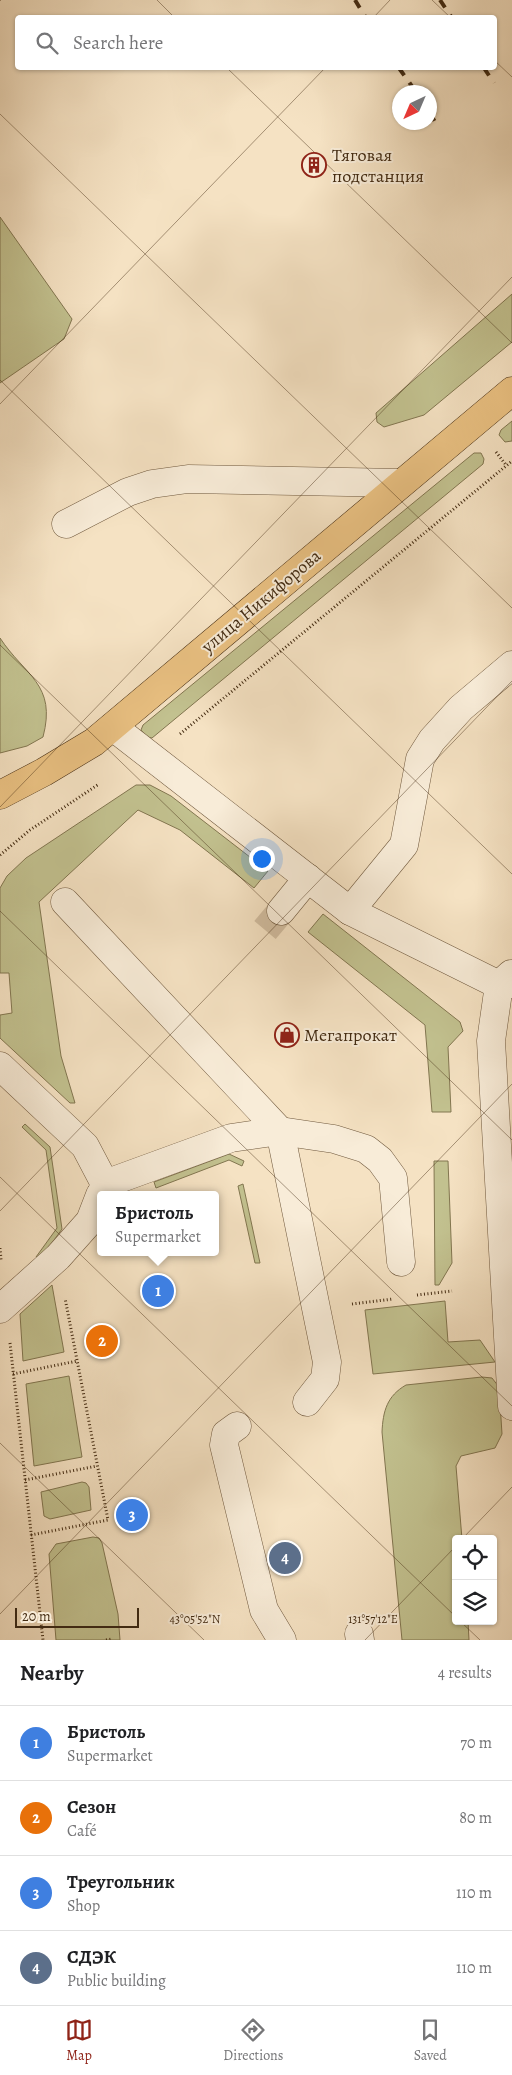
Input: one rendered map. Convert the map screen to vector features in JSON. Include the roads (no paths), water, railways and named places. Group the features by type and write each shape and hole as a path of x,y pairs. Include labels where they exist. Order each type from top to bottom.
{"main road":[{"name":"улица Никифорова","path":"0,795 44,772 94,742 400,483 512,391"}],"lane":[{"path":"66,524 128,492 152,484 188,479 400,483"},
{"path":"350,911 404,844 420,759 432,740 461,708 512,665"},
{"path":"113,727 350,911 508,981 502,1040 512,1406"},
{"path":"281,911 308,878"},
{"path":"65,902 280,1131 328,1362 325,1379 307,1402"},
{"path":"0,1066 85,1146 102,1191 231,1138 280,1131 334,1139 366,1149 380,1160 393,1178 401,1262"},
{"path":"3,1306 58,1257 90,1221 97,1204"},
{"path":"236,1426 226,1434 224,1445 264,1610 282,1640"}],"tunnel":[{"path":"265,930 281,911"}],"railway":[{"path":"355,0 364,15"},
{"path":"440,0 450,15"},
{"path":"400,70 411,85"},
{"path":"485,70 494,83"}],"place":[{"name":"Тяговая подстанция","path":"314,165"},
{"name":"Мегапрокат","path":"287,1035"},
{"name":"Бристоль","path":"158,1291"},
{"name":"Сезон","path":"102,1341"},
{"name":"Треугольник","path":"132,1515"},
{"name":"СДЭК","path":"285,1558"}]}
